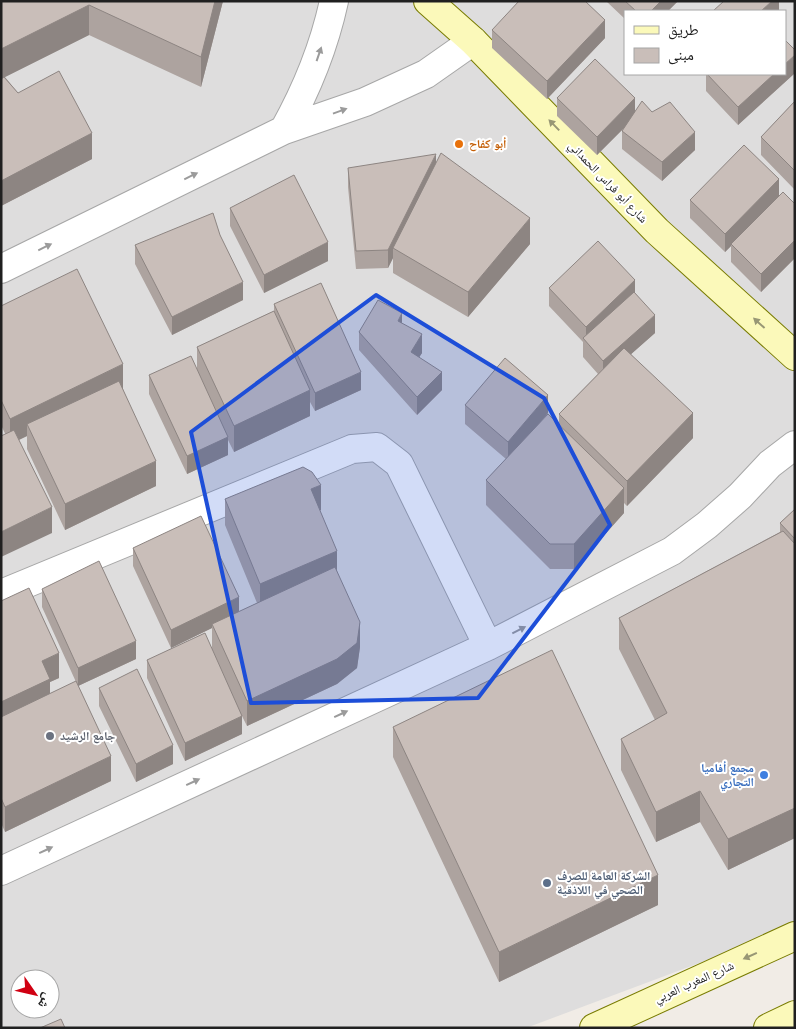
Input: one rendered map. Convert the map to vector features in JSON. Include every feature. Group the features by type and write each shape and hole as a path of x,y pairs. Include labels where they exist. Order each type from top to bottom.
{"street":[{"path":"284,130 302,98 316,64 328,30 334,1"},
{"name":"شارع أبو فراس الحمداني","path":"428,1 473,41 656,231 795,356"},
{"path":"1,269 284,130 365,102 426,74 473,41"},
{"path":"1,871 488,646 672,552 707,525 740,496 770,464 795,445"},
{"path":"1,594 352,449 377,447 399,464 488,646"},
{"name":"شارع المغرب العربي","path":"594,1028 795,936"},
{"path":"768,1028 795,1015"}],"highlighted area":[{"path":"376,295 544,398 610,525 478,698 251,703 191,432"}],"shaded area":[{"path":"1,1 795,1 795,927 526,1028 1,1028"}],"building":[{"path":"1,1 215,1 201,57 89,5 1,49"},
{"path":"519,1 585,1 605,20 547,81 492,30"},
{"path":"625,1 661,1 652,10 635,10"},
{"path":"724,1 772,1 762,10 714,10"},
{"path":"786,41 795,50 795,55 786,63"},
{"path":"595,59 635,98 597,137 557,98"},
{"path":"59,71 92,133 1,181 1,79 4,77 18,93"},
{"path":"708,75 773,75 738,107"},
{"path":"642,101 652,112 670,102 695,132 662,162 622,131"},
{"path":"795,101 795,171 761,137"},
{"path":"744,145 779,179 725,234 690,200"},
{"path":"441,153 530,218 468,292 393,248"},
{"path":"436,154 388,250 356,251 348,168"},
{"path":"294,175 328,242 264,275 230,208"},
{"path":"783,192 795,204 795,240 761,274 731,244"},
{"path":"213,213 220,235 243,282 172,317 135,245"},
{"path":"598,241 635,280 586,327 549,288"},
{"path":"77,269 123,364 10,419 1,400 1,306"},
{"path":"321,283 361,372 315,393 274,304"},
{"path":"634,292 655,315 603,361 583,338"},
{"path":"378,300 402,313 398,321 422,334 411,352 442,372 417,397 359,332"},
{"path":"274,311 310,390 234,426 197,347"},
{"path":"624,348 693,413 627,481 559,414"},
{"path":"191,356 228,437 187,456 149,375"},
{"path":"505,358 548,395 508,442 465,405"},
{"path":"119,381 156,461 65,504 27,424"},
{"path":"548,414 624,488 574,544 550,544 486,480"},
{"path":"14,430 52,507 1,532 1,436"},
{"path":"303,467 312,472 321,485 311,489 337,551 260,584 225,499"},
{"path":"795,509 795,539 780,523"},
{"path":"201,516 239,597 171,630 133,548"},
{"path":"783,531 795,544 795,808 728,839 700,791 656,812 621,739 667,713 619,618"},
{"path":"99,561 136,641 78,668 42,589"},
{"path":"335,567 360,622 357,643 337,659 247,701 212,624"},
{"path":"29,588 59,653 42,661 50,679 1,702 1,601"},
{"path":"205,633 242,716 185,743 147,660"},
{"path":"552,650 658,875 499,952 393,727"},
{"path":"137,669 173,745 136,764 99,688"},
{"path":"76,681 111,756 5,807 1,798 1,717"},
{"path":"61,1019 65,1028 40,1028"}],"place":[{"name":"أبو كفاح","path":"459,144"},
{"name":"جامع الرشيد","path":"50,736"},
{"name":"مجمع أفاميا التجاري","path":"764,775"},
{"name":"الشركة العامة للصرف الصحي في اللاذقية","path":"547,883"}]}
